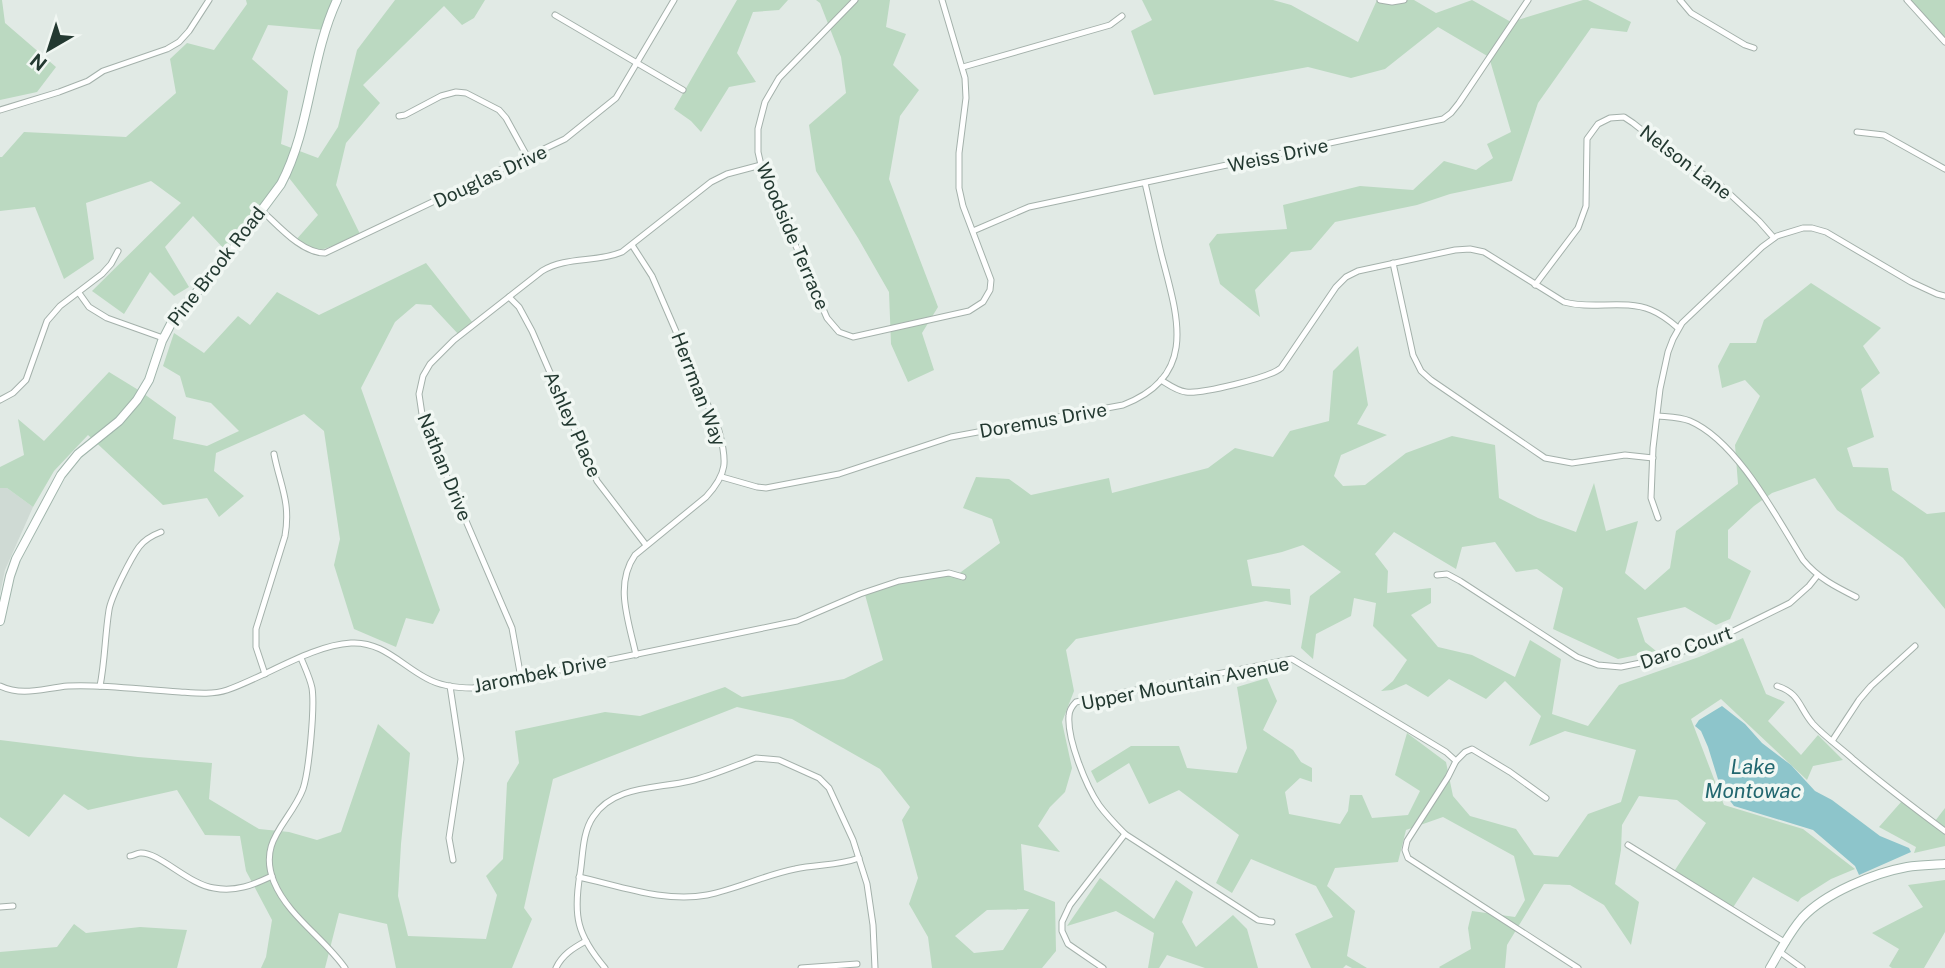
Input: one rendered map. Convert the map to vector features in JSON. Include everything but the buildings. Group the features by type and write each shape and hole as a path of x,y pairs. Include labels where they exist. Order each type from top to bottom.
{"street":[{"path":"0,110 59,92 88,81 103,71 167,49 184,37 209,0"},
{"name":"Pine Brook Road","path":"0,621 14,564 61,475 78,454 119,421 137,400 149,380 163,338 175,316 218,269 281,184 297,146 319,53 337,0"},
{"name":"Douglas Drive","path":"260,209 303,247 316,253 325,253 528,158 565,139 609,105 621,91 674,0"},
{"name":"Woodside Terrace","path":"855,0 779,78 771,89 758,129 761,165 824,312 833,327 848,337 858,337 969,311 981,304 990,290 991,280 963,206 959,188 965,78 942,0"},
{"path":"1380,0 1404,0"},
{"name":"Weiss Drive","path":"973,231 1029,206 1443,118 1459,103 1528,0"},
{"path":"1680,0 1691,13 1754,48"},
{"path":"1907,0 1945,43"},
{"path":"555,15 683,90"},
{"path":"963,67 1111,25 1122,16"},
{"path":"399,116 446,94 466,93 499,110 528,158"},
{"name":"Nelson Lane","path":"1535,285 1578,228 1586,206 1587,139 1598,124 1610,118 1623,117 1633,123 1676,157 1720,185 1774,238"},
{"path":"1857,132 1884,135 1945,169"},
{"path":"632,245 711,182 727,174 761,165"},
{"path":"1145,183 1178,329 1174,355 1161,380 1181,391 1194,392 1274,374 1293,353 1343,280 1358,271 1455,250 1475,249 1492,256 1556,298 1573,304 1644,307 1661,315 1678,328"},
{"path":"1658,518 1651,498 1653,458 1663,370 1673,339 1678,328 1774,238 1794,230 1821,230 1912,282 1945,296"},
{"name":"Nathan Drive","path":"521,678 512,628 423,421 419,403 420,385 435,357 550,266 568,261 605,258 632,245"},
{"name":"Herrman Way","path":"632,245 652,276 719,430 724,457 722,477"},
{"path":"0,400 13,393 26,380 47,321 60,306 111,264 118,251"},
{"path":"1393,263 1413,355 1421,371 1431,380 1545,458 1572,463 1625,455 1653,458"},
{"path":"79,293 89,307 107,318 163,338"},
{"name":"Ashley Place","path":"509,298 526,318 597,481 646,545"},
{"name":"Doremus Drive","path":"722,477 766,488 839,474 951,437 1123,405 1139,397 1161,380"},
{"path":"1658,416 1677,417 1695,423 1710,433 1746,472 1817,576 1856,597"},
{"path":"265,674 256,647 256,629 288,522 287,504 274,454"},
{"path":"636,654 623,585 629,563 646,545 706,497 722,477"},
{"path":"100,686 109,611 114,594 138,549 147,539 161,532"},
{"name":"Jarombek Drive","path":"0,686 30,692 100,686 208,693 226,690 341,643 364,643 381,648 428,679 450,686 473,688 797,621 860,594 899,581 949,573 963,577"},
{"name":"Daro Court","path":"1437,576 1447,574 1460,581 1577,657 1598,665 1621,667 1665,658 1719,638 1790,603 1817,576"},
{"path":"1832,741 1871,686 1915,646"},
{"path":"301,658 313,698 305,781 297,803 274,837 270,855 272,876 289,905 345,968"},
{"name":"Upper Mountain Avenue","path":"1125,834 1099,805 1075,751 1069,718 1071,707 1076,702 1292,659 1446,752 1456,761"},
{"path":"450,686 461,758 449,838 453,860"},
{"path":"1777,686 1788,690 1799,700 1809,718 1832,741 1945,831"},
{"path":"1546,798 1472,748 1456,761 1407,841 1405,850 1411,862 1578,968"},
{"path":"605,968 581,930 575,902 587,831 598,811 612,799 629,792 693,780 763,758 779,760 823,781 829,788 853,840 866,884 873,925 875,968"},
{"path":"1103,968 1068,944 1062,931 1062,922 1069,905 1125,834 1258,920 1272,922"},
{"path":"1629,845 1786,943"},
{"path":"130,856 150,854 189,879 215,888 242,888 272,876"},
{"path":"579,877 660,895 693,897 720,892 795,869 832,866 859,858"},
{"path":"1770,968 1802,918 1835,893 1903,868 1945,864"},
{"path":"0,907 13,906"},
{"path":"555,968 569,951 586,941"},
{"path":"1780,953 1802,968"},
{"path":"801,968 856,964"}],"shaded area":[{"path":"0,488 7,488 33,507 5,570 0,594"}],"green space":[{"path":"0,0 5,23 56,67 37,92 0,100"},
{"path":"246,0 337,0 325,30 268,25 252,59 288,91 281,144 318,158 338,127 357,50 395,0 485,0 474,18 462,25 444,6 363,85 380,103 346,143 336,185 361,236 315,252 295,241 318,215 286,174 227,252 193,216 165,247 189,287 174,296 150,272 124,314 92,291 181,203 151,181 86,203 94,259 64,279 35,207 0,211 0,157 24,132 126,137 176,93 170,59 187,43 214,50 247,4"},
{"path":"737,0 788,0 779,10 753,12 737,53 756,82 729,87 701,132 674,109"},
{"path":"816,0 890,0 886,27 906,34 893,65 919,90 900,116 889,179 938,307 922,333 934,370 908,382 891,344 889,292 816,171 809,125 846,93 841,57 820,3"},
{"path":"1142,0 1273,0 1291,5 1358,42 1377,0 1414,0 1436,13 1472,0 1511,22 1588,0 1631,22 1627,32 1591,28 1538,103 1512,181 1335,222 1311,250 1291,252 1255,290 1260,317 1220,284 1209,244 1217,234 1287,229 1283,205 1360,186 1413,190 1444,161 1476,170 1493,158 1487,144 1511,132 1489,57 1438,27 1385,69 1351,78 1308,67 1154,95 1131,31 1152,20"},
{"path":"1911,0 1945,0 1945,38"},
{"path":"426,263 473,323 460,336 431,305 416,304 395,322 361,388 440,610 433,624 406,618 396,647 354,629 334,565 340,539 324,431 304,414 216,453 214,471 244,496 219,517 207,498 163,505 88,435 54,471 33,507 7,488 0,488 0,467 24,455 18,419 44,441 109,372 176,417 173,439 207,446 239,431 211,403 186,397 180,376 163,366 174,333 204,353 238,316 250,325 277,292 319,315"},
{"path":"1811,283 1881,328 1863,346 1880,373 1861,389 1874,437 1847,448 1853,467 1888,468 1892,490 1927,514 1945,512 1945,609 1903,558 1837,510 1815,478 1772,493 1728,530 1728,558 1751,571 1730,619 1716,625 1685,607 1637,618 1645,642 1656,651 1618,659 1553,629 1563,588 1537,569 1516,572 1495,542 1462,547 1456,569 1394,532 1375,554 1388,571 1387,593 1431,588 1431,603 1411,615 1438,647 1472,655 1515,677 1530,640 1561,659 1552,714 1588,726 1619,685 1699,657 1743,638 1766,694 1785,702 1768,721 1801,755 1818,735 1843,760 1813,766 1807,780 1721,699 1691,719 1724,805 1803,829 1855,869 1831,879 1798,902 1753,877 1732,909 1673,873 1706,823 1677,800 1639,796 1622,825 1615,884 1639,902 1631,945 1604,905 1570,885 1544,884 1507,945 1505,968 1440,968 1471,949 1468,928 1472,911 1515,917 1525,900 1514,856 1443,817 1406,830 1398,862 1335,868 1327,886 1355,911 1347,956 1367,968 1352,968 1346,965 1343,968 1311,968 1295,934 1333,917 1316,886 1251,859 1232,893 1216,883 1239,835 1179,790 1149,804 1129,763 1097,783 1091,771 1131,746 1179,746 1187,768 1237,773 1247,748 1237,687 1267,678 1277,701 1263,730 1293,750 1301,762 1312,768 1312,782 1300,778 1285,792 1289,814 1340,824 1348,811 1350,795 1362,795 1372,818 1408,815 1420,791 1395,775 1407,733 1446,762 1453,796 1470,816 1516,829 1534,855 1558,857 1588,814 1621,802 1636,750 1565,731 1529,746 1541,716 1505,681 1486,699 1449,679 1428,697 1406,684 1381,691 1393,681 1407,660 1373,626 1376,603 1354,598 1351,616 1316,634 1313,659 1301,648 1310,596 1341,572 1303,545 1247,560 1252,586 1290,589 1291,605 1266,601 1076,639 1066,650 1074,691 1062,722 1072,768 1065,792 1050,807 1038,826 1060,852 1021,844 1024,890 1055,902 1056,951 1042,968 932,968 928,937 909,904 918,878 902,820 910,807 880,769 792,719 737,707 553,779 524,908 532,919 512,968 396,968 387,924 339,913 325,968 261,968 266,957 272,920 246,871 240,836 205,835 177,790 88,810 64,794 29,837 0,817 0,740 212,763 209,799 259,829 289,832 317,840 341,832 378,724 410,753 398,896 408,936 486,939 497,895 486,876 503,859 507,783 519,763 515,731 605,712 640,716 725,687 742,697 844,679 883,660 864,591 939,574 957,575 1000,543 992,519 963,508 976,477 1009,479 1031,495 1109,478 1112,493 1208,468 1235,448 1273,457 1290,431 1329,421 1333,371 1358,346 1368,405 1357,424 1387,435 1341,455 1334,476 1343,486 1365,485 1406,453 1452,436 1495,445 1499,498 1538,518 1576,532 1594,483 1606,531 1638,521 1625,573 1645,590 1670,568 1676,531 1738,484 1735,445 1760,396 1745,380 1722,388 1718,366 1730,343 1756,343 1764,320","holes":["1029,909 1003,950 974,953 955,936 987,910"]},
{"path":"1902,801 1932,825 1945,808 1945,846 1914,853 1916,847 1879,827"},
{"path":"1100,878 1154,919 1176,880 1193,892 1182,922 1196,947 1233,915 1247,929 1258,968 1205,968 1167,955 1159,968 1148,968 1154,933 1116,911 1067,926"},
{"path":"1945,880 1945,932 1924,968 1892,968 1889,966 1899,949 1872,933 1923,907 1908,885"},
{"path":"74,924 86,933 140,927 187,930 177,968 0,968 0,952 57,947"}],"water":[{"name":"Lake Montowac","path":"1722,706 1745,724 1762,743 1791,765 1815,791 1832,800 1880,836 1909,848 1911,852 1859,875 1855,866 1813,830 1734,806 1721,789 1708,747 1701,731 1695,726 1699,720"}]}
